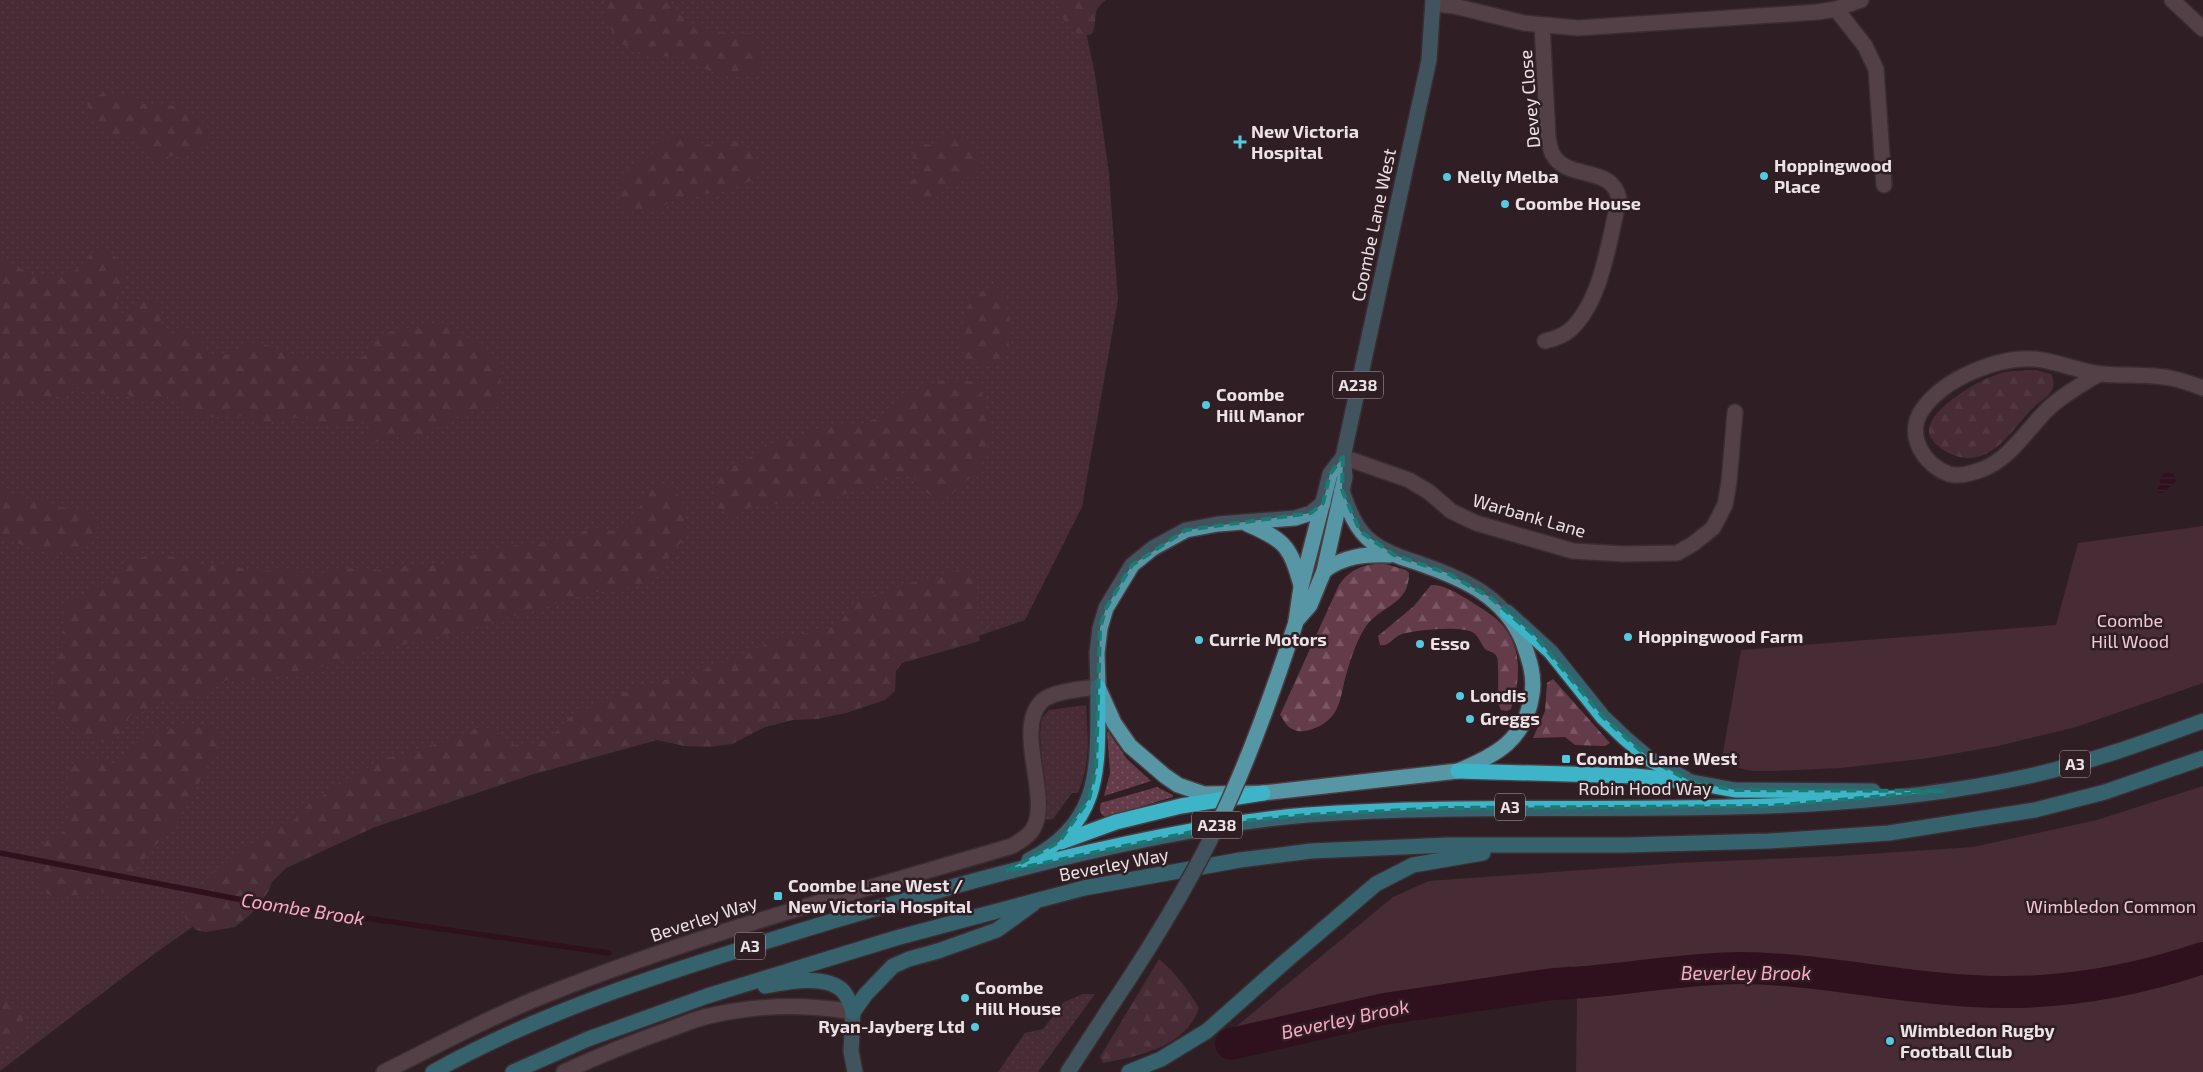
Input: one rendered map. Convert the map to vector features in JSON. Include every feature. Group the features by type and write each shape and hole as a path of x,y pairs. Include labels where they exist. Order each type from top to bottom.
{"highway":[{"path":"1507,612 1550,652 1604,717 1625,738 1651,760 1692,782"},
{"path":"1059,842 1078,820 1089,799 1096,769 1098,687"},
{"name":"Robin Hood Way","path":"1079,852 1244,821 1308,815 1446,808 1628,810 1759,807 1850,801 1943,791 2028,776 2096,759 2203,721"},
{"name":"A3","path":"1549,845 1769,841 1889,833 2035,810 2105,792 2203,758"},
{"path":"1458,771 1580,773 1692,782 1735,790 1943,791"},
{"path":"1006,871 1059,842 1116,822 1181,806 1263,793"},
{"name":"Beverley Way","path":"513,1072 588,1038 707,996 896,938 1040,898 1084,888 1240,860 1320,851 1448,845 1549,845"},
{"path":"1129,1072 1161,1059 1207,1031 1364,893 1395,873 1413,865 1452,857 1549,845"},
{"name":"Beverley Way","path":"433,1072 522,1029 578,1006 696,963 1006,871 1079,852"},
{"path":"853,1012 866,994 893,966 997,930 1040,898"},
{"path":"707,996 771,985 814,982 837,986 850,1001 853,1012"}],"main road":[{"name":"Coombe Lane West","path":"1296,623 1310,605 1324,571 1342,490 1345,476 1342,457 1429,60 1433,2"},
{"name":"Coombe Lane West","path":"1296,623 1301,587 1330,474 1342,457"},
{"path":"1323,503 1311,513 1295,518 1218,524 1186,530 1153,548 1132,565 1106,608 1100,628 1097,654 1098,687 1114,723 1130,746 1178,785 1204,794 1263,793 1458,771 1500,750 1515,737 1530,709 1534,684 1530,660 1521,637 1507,612 1472,585 1447,573 1394,555 1372,543 1360,531 1346,505 1342,490"},
{"path":"1245,523 1273,535 1287,548 1295,564 1301,587"},
{"path":"1324,571 1333,564 1365,554 1394,555"},
{"name":"A238","path":"1068,1072 1155,939 1210,840 1251,749 1296,623"},
{"path":"853,1012 850,1051 855,1072"}],"street":[{"path":"1433,2 1524,23 1578,28 1659,21 1818,12 1836,9 1861,0"},
{"path":"2172,0 2203,29"},
{"path":"1836,9 1866,46 1876,69 1884,185"},
{"name":"Devey Close","path":"1542,25 1548,137 1552,153 1564,167 1610,181 1618,191 1619,199 1603,264 1592,298 1582,318 1568,332 1545,341"},
{"path":"2099,374 2071,390 2051,406 2013,447 1996,462 1984,469 1966,475 1950,474 1922,454 1918,446 1916,423 1921,411 1947,387 1977,370 2016,360 2035,359 2064,364 2099,374 2170,378 2203,388"},
{"name":"Warbank Lane","path":"1342,457 1408,480 1429,492 1451,511 1476,523 1573,552 1623,554 1677,553 1694,544 1713,528 1725,505 1729,482 1735,412"},
{"name":"Beverley Way","path":"384,1072 481,1023 547,994 640,959 741,926 1012,846 1020,842 1032,830 1037,820 1038,808 1032,742 1032,723 1036,709 1043,700 1059,693 1098,687"},
{"path":"564,1072 642,1039 708,1016 756,1009 800,1007 820,1007 853,1012"}],"highlighted area":[{"path":"1343,457 1342,490 1360,531 1394,555 1447,573 1491,598 1535,636 1603,717 1651,760 1692,782 1735,790 1943,791 1769,806 1446,808 1308,815 1244,821 1006,871 1059,842 1089,799 1096,769 1100,628 1106,608 1132,565 1186,530 1311,513 1323,503 1330,474"}],"green space":[{"path":"0,0 1079,0 1095,74 1109,173 1118,300 1082,507 1025,620 905,661 369,822 274,870 154,954 0,1071"},
{"path":"612,0 665,0 688,22 696,26 722,33 749,33 758,45 762,64 753,73 735,76 713,72 672,55 658,58 636,53 615,39 602,9"},
{"path":"1056,0 1106,0 1096,12 1092,34 1085,35 1078,34 1068,26"},
{"path":"108,92 124,95 140,104 184,107 197,116 209,129 208,142 189,153 154,158 134,137 115,137 91,115 86,100"},
{"path":"675,132 702,145 737,141 753,151 760,163 754,180 720,192 675,198 656,211 623,210 618,189 625,172 649,157 662,141"},
{"path":"952,135 963,136 983,158 976,173 941,189 932,201 913,198 907,184 921,173 921,164 912,159 919,143 933,145 936,138"},
{"path":"105,251 119,260 124,272 126,284 116,298 119,312 128,315 143,301 156,299 162,308 160,327 164,333 174,335 186,330 198,336 212,356 226,355 250,342 288,351 304,361 314,362 359,358 367,355 370,345 379,337 391,331 410,328 422,329 433,323 444,323 496,357 501,380 496,404 483,411 463,413 428,433 410,439 397,437 374,443 365,441 364,435 374,430 375,426 370,422 312,426 307,416 259,424 243,416 195,418 184,413 175,395 146,402 126,393 110,396 79,387 62,395 44,399 25,398 0,402 0,257 28,272 48,277 58,277 67,275 77,269 93,252"},
{"path":"995,286 1004,294 1010,319 1008,350 994,363 985,365 966,361 962,339 964,316 975,297 984,290"},
{"path":"2036,370 2051,374 2054,386 2052,390 1991,451 1976,457 1955,456 1942,449 1933,440 1929,430 1932,421 1949,402 1960,394 1997,374 2010,371"},
{"path":"964,380 977,383 982,395 989,419 988,443 985,455 971,477 941,502 925,492 911,474 885,480 862,490 816,501 757,505 732,514 719,509 713,490 722,471 745,461 767,444 799,437 827,427 856,426 877,418 912,392 937,381"},
{"path":"663,485 675,491 685,508 685,537 669,558 661,575 638,585 615,591 596,592 461,631 364,654 295,675 244,681 226,680 186,703 161,702 146,711 130,716 120,733 106,742 91,738 69,726 61,718 56,708 53,697 53,684 55,665 62,647 64,609 75,598 106,583 124,562 150,555 189,558 200,565 231,564 248,570 320,573 355,568 381,570 410,565 443,565 491,549 562,539 587,530 623,531 632,523 647,492"},
{"path":"0,489 27,501 40,498 59,507 86,509 97,520 97,534 77,554 56,554 28,548 19,544 0,534"},
{"name":"Coombe Hill Wood","path":"2203,526 2203,683 2076,727 1998,746 1929,758 1841,768 1774,771 1752,771 1721,764 1741,650 2056,625 2078,543"},
{"path":"1382,563 1406,570 1409,573 1405,592 1366,626 1350,661 1338,705 1332,717 1321,725 1307,731 1294,730 1288,726 1280,715 1339,585 1352,572 1369,565"},
{"path":"970,568 977,584 977,622 980,641 902,663 896,671 895,691 885,700 846,713 817,719 793,720 765,727 732,744 709,747 684,746 657,740 531,775 375,827 286,868 272,882 268,892 252,913 235,927 206,932 196,930 185,918 186,906 193,892 208,882 213,872 228,861 243,846 264,839 271,829 282,823 293,821 311,802 333,790 339,782 353,777 380,760 452,739 478,728 499,733 515,745 538,743 554,734 570,717 636,687 698,672 746,654 778,638 824,630 839,624 857,600 893,590 906,583 940,578 955,571"},
{"path":"1431,585 1450,589 1482,608 1501,623 1510,636 1517,656 1518,667 1518,678 1511,709 1507,711 1501,710 1498,703 1497,657 1485,649 1474,633 1460,629 1417,631 1399,635 1386,645 1380,645 1378,636 1414,606"},
{"path":"1553,679 1610,743 1605,746 1575,745 1565,737 1533,738 1545,711 1547,683"},
{"path":"1086,705 1088,750 1082,782 1078,793 1072,793 1053,819 1046,820 1040,733 1042,718 1049,710"},
{"path":"186,726 213,726 221,734 214,754 186,808 136,869 131,887 116,894 101,891 56,898 47,894 40,882 38,853 44,843 64,831 68,819 68,774 71,765 88,760 111,763 121,761 143,736"},
{"path":"1108,731 1127,759 1151,781 1104,796 1110,773"},
{"name":"Wimbledon Common","path":"2203,786 2203,1072 1576,1072 1577,1001 1571,966 1232,1030 1393,897 1429,881 1678,863 1839,856 1973,847 2097,820"},
{"path":"1157,787 1173,795 1173,797 1105,817 1101,812 1101,803"},
{"path":"1159,959 1181,982 1199,1008 1193,1021 1184,1032 1160,1048 1103,1063 1100,1057"},
{"path":"1083,994 1095,994 1038,1072 998,1072 1025,1033 1043,1029 1064,1002"},
{"path":"0,1001 13,1003 20,1011 23,1022 23,1034 12,1043 0,1049"}],"shaded area":[{"path":"2167,471 2174,474 2176,481 2163,493 2157,493 2161,476"}],"waterway":[{"name":"Coombe Brook","path":"0,853 253,902 609,953"},
{"name":"Beverley Brook","path":"1231,1044 1384,1009 1553,984 1600,981 1695,970 1742,968 1800,971 1914,986 2001,992 2089,986 2147,974 2203,958"}],"place":[{"name":"New Victoria Hospital","path":"1240,142"},
{"name":"Hoppingwood Place","path":"1764,176"},
{"name":"Nelly Melba","path":"1447,177"},
{"name":"Coombe House","path":"1505,204"},
{"name":"Coombe Hill Manor","path":"1206,405"},
{"name":"Hoppingwood Farm","path":"1628,637"},
{"name":"Currie Motors","path":"1199,640"},
{"name":"Esso","path":"1420,644"},
{"name":"Londis","path":"1460,696"},
{"name":"Greggs","path":"1470,719"},
{"name":"Coombe Lane West","path":"1566,759"},
{"name":"Coombe Lane West / New Victoria Hospital","path":"778,896"},
{"name":"Coombe Hill House","path":"965,998"},
{"name":"Ryan-Jayberg Ltd","path":"975,1027"},
{"name":"Wimbledon Rugby Football Club","path":"1890,1041"}]}
